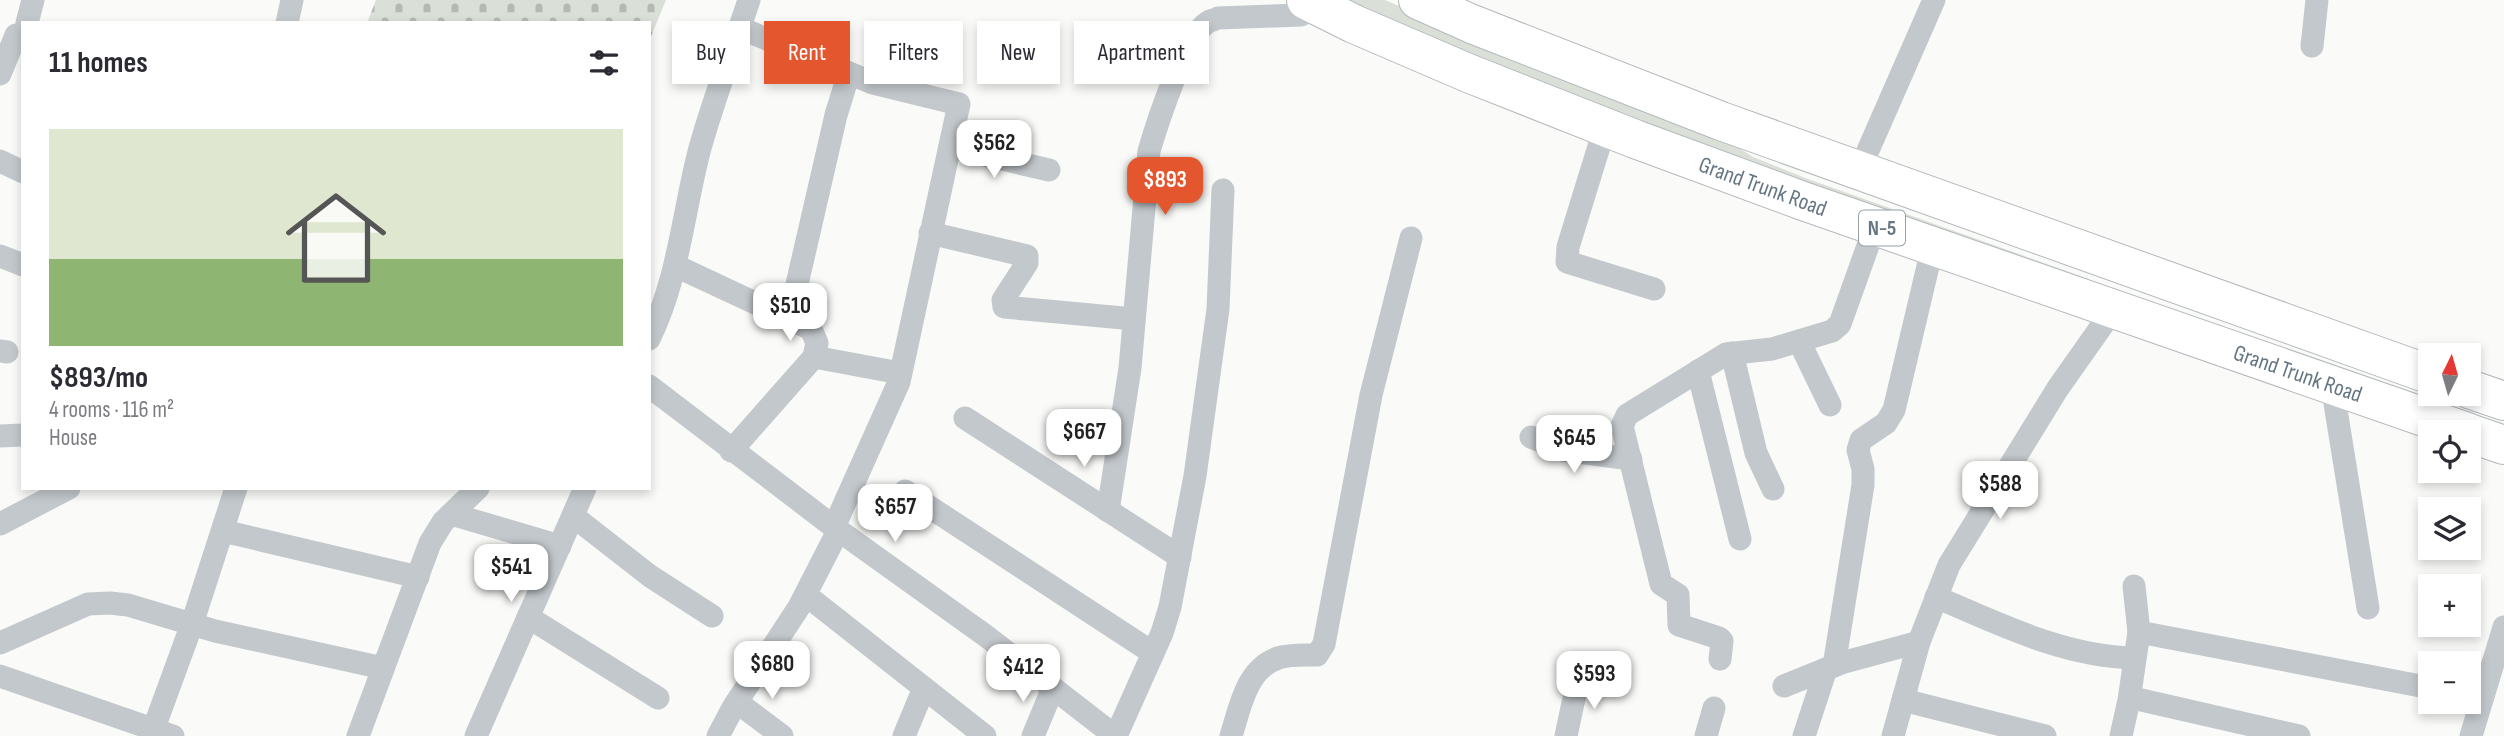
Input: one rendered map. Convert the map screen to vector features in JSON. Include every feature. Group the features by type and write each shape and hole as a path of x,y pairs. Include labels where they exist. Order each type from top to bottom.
{"highway":[{"name":"Grand Trunk Road","path":"1418,0 1472,24 1721,121 2418,370"},
{"name":"Grand Trunk Road","path":"1311,3 1443,62 1605,127 1875,226 2431,420"},
{"path":"2113,310 2127,268"},
{"path":"2482,393 2504,401"},
{"name":"Grand Trunk Road","path":"2481,437 2504,445"}],"street":[{"path":"23,21 33,0"},
{"path":"287,21 292,0"},
{"path":"742,21 749,0"},
{"path":"1859,171 1934,0"},
{"path":"2312,46 2317,0"},
{"path":"1108,511 1130,368 1149,151 1159,118 1190,45 1207,22 1218,19 1301,15 1311,3"},
{"path":"0,74 18,32"},
{"path":"718,736 806,595 900,373 959,104 873,83 850,73"},
{"path":"651,335 661,314 676,266 700,148 721,84"},
{"path":"789,319 846,84"},
{"path":"1605,127 1568,247 1567,262 1654,289"},
{"path":"950,147 1048,170"},
{"path":"0,161 21,171"},
{"path":"651,388 731,451 986,636 1116,736 1170,607 1180,557 1195,476 1218,309 1223,190"},
{"path":"1720,659 1722,641 1679,625 1678,595 1661,584 1622,426 1627,415 1732,353 1772,349 1832,331 1840,324 1875,226"},
{"path":"930,233 1027,256 1027,263 1003,300 1004,307 1134,319"},
{"path":"1236,735 1249,684 1262,666 1280,657 1317,655 1324,644 1371,395 1411,238"},
{"path":"1804,736 1830,668 1863,485 1863,469 1858,450 1861,440 1886,423 1894,411 1933,246"},
{"path":"0,256 21,264"},
{"path":"676,266 811,329 817,343 814,357 731,451"},
{"path":"1893,736 1919,642 1949,565 2010,462 2113,310"},
{"path":"1799,341 1830,404"},
{"path":"1732,353 1756,453 1773,489"},
{"path":"814,357 900,373"},
{"path":"1698,371 1740,539"},
{"path":"2332,385 2368,608"},
{"path":"965,418 1180,557"},
{"path":"0,436 21,435"},
{"path":"1531,437 1563,450 1631,459"},
{"path":"0,524 65,490"},
{"path":"0,676 159,734 223,531 229,490"},
{"path":"358,736 430,543 443,522 476,490"},
{"path":"476,736 584,490"},
{"path":"905,491 1153,653"},
{"path":"451,514 560,546"},
{"path":"573,516 650,576 712,616"},
{"path":"223,531 418,577"},
{"path":"2121,736 2139,632 2134,586"},
{"path":"806,595 985,736"},
{"path":"1936,597 2037,639 2088,653 2135,658"},
{"path":"0,643 88,604 128,605 192,624 383,668"},
{"path":"528,617 658,698"},
{"path":"2481,684 2504,627"},
{"path":"2139,632 2418,686"},
{"path":"1784,686 1830,668 1919,642"},
{"path":"1566,736 1579,675"},
{"path":"904,736 923,688"},
{"path":"1033,736 1053,688"},
{"path":"1903,699 2045,736"},
{"path":"2137,699 2299,736"},
{"path":"737,702 782,736"},
{"path":"1706,736 1714,708"},
{"path":"2471,736 2474,714"}],"green space":[{"path":"376,0 666,0 651,36 651,21 368,21"},
{"path":"1323,0 1385,0 1725,139 1753,157 1808,179 2089,279 2081,289"}]}
